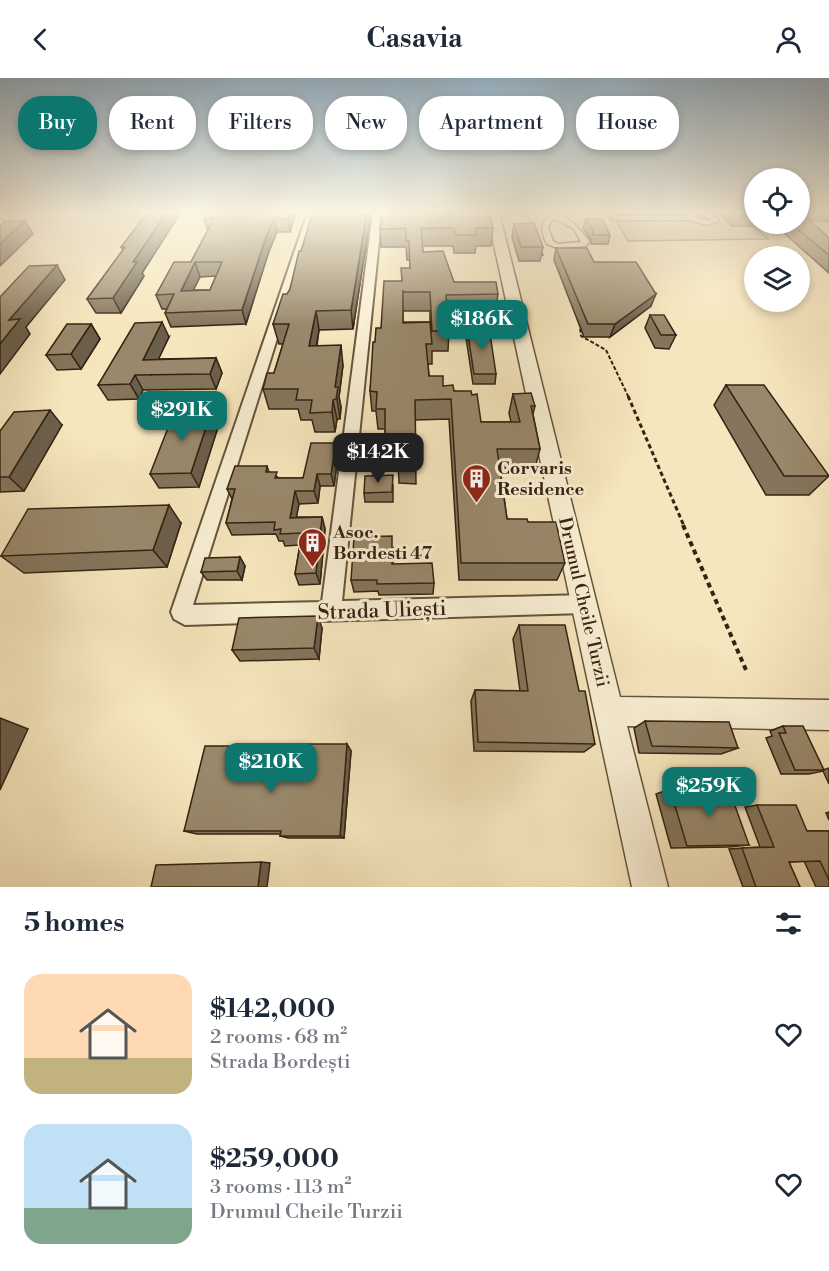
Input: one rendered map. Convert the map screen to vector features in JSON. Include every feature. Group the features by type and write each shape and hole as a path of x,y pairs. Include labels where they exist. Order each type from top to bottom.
{"street":[{"name":"Strada Uliești","path":"301,250 181,612 185,615 585,604"},
{"path":"331,611 374,250"},
{"name":"Drumul Cheile Turzii","path":"502,250 650,887"},
{"path":"609,711 829,715"}],"path":[{"path":"584,322 580,327 581,336 606,350 613,361 746,670"}],"building":[{"path":"123,250 141,250 133,262 137,262 113,298 87,299"},
{"path":"197,250 262,250 242,310 165,313 174,294 156,295 174,262 191,262","holes":["195,262 222,262 210,290 181,291"]},
{"path":"361,250 351,310 316,311 309,346 341,345 335,387 338,387 336,399 333,400 332,412 310,413 312,400 296,400 298,389 263,389 267,373 274,373 289,324 273,324 283,294 287,294 290,289 299,251"},
{"path":"409,250 443,251 454,282 496,282 498,294 446,295 449,331 432,331 430,292 403,292 403,323 430,322 432,344 426,344 429,376 443,376 443,386 453,385 454,391 471,391 472,395 477,394 481,422 520,422 513,394 531,393 535,406 531,406 540,449 497,449 507,519 556,522 565,563 461,563 451,399 415,400 416,464 398,464 399,440 385,440 385,409 376,409 377,392 370,391 373,342 375,342 376,328 381,328 384,281 402,281 401,268 410,268"},
{"path":"557,250 588,250 594,262 636,262 656,294 615,324 588,324"},
{"path":"57,265 9,320 20,319 0,344 0,297 29,266"},
{"path":"650,315 664,315 676,335 661,335"},
{"path":"162,322 143,360 216,358 210,374 135,375 130,384 98,385 135,323"},
{"path":"67,324 91,324 71,354 46,355"},
{"path":"489,327 496,374 474,374 467,328"},
{"path":"726,385 764,385 829,476 784,476"},
{"path":"212,409 191,473 150,474 175,410"},
{"path":"50,410 9,477 0,477 0,431 14,412"},
{"path":"311,443 336,443 331,474 317,474 314,491 295,491 290,518 322,517 316,573 295,574 302,533 280,534 281,529 274,530 275,522 226,523 235,489 227,489 235,466 267,466 266,472 277,472 275,478 303,478"},
{"path":"393,475 392,492 364,493 365,476"},
{"path":"169,505 153,550 1,556 28,509"},
{"path":"392,536 392,564 432,563 434,583 377,584 377,580 351,580 354,537"},
{"path":"240,557 237,571 201,572 205,558"},
{"path":"318,616 314,648 232,650 239,618"},
{"path":"519,625 565,625 579,691 585,691 595,744 478,742 475,690 528,691"},
{"path":"645,721 729,722 738,748 652,746"},
{"path":"783,726 803,726 824,770 795,770 779,733 786,733"},
{"path":"293,744 347,744 340,836 280,836 281,831 184,831 205,746 239,746 234,772 289,772"},
{"path":"670,789 729,789 749,845 687,846"},
{"path":"757,805 796,805 807,831 829,831 829,880 820,861 789,862 800,887 756,887 742,848 774,847"},
{"path":"261,862 258,887 151,887 156,865"}],"place":[{"name":"Corvaris Residence","path":"476,504"},
{"name":"Asoc. Bordesti 47","path":"312,568"}]}
